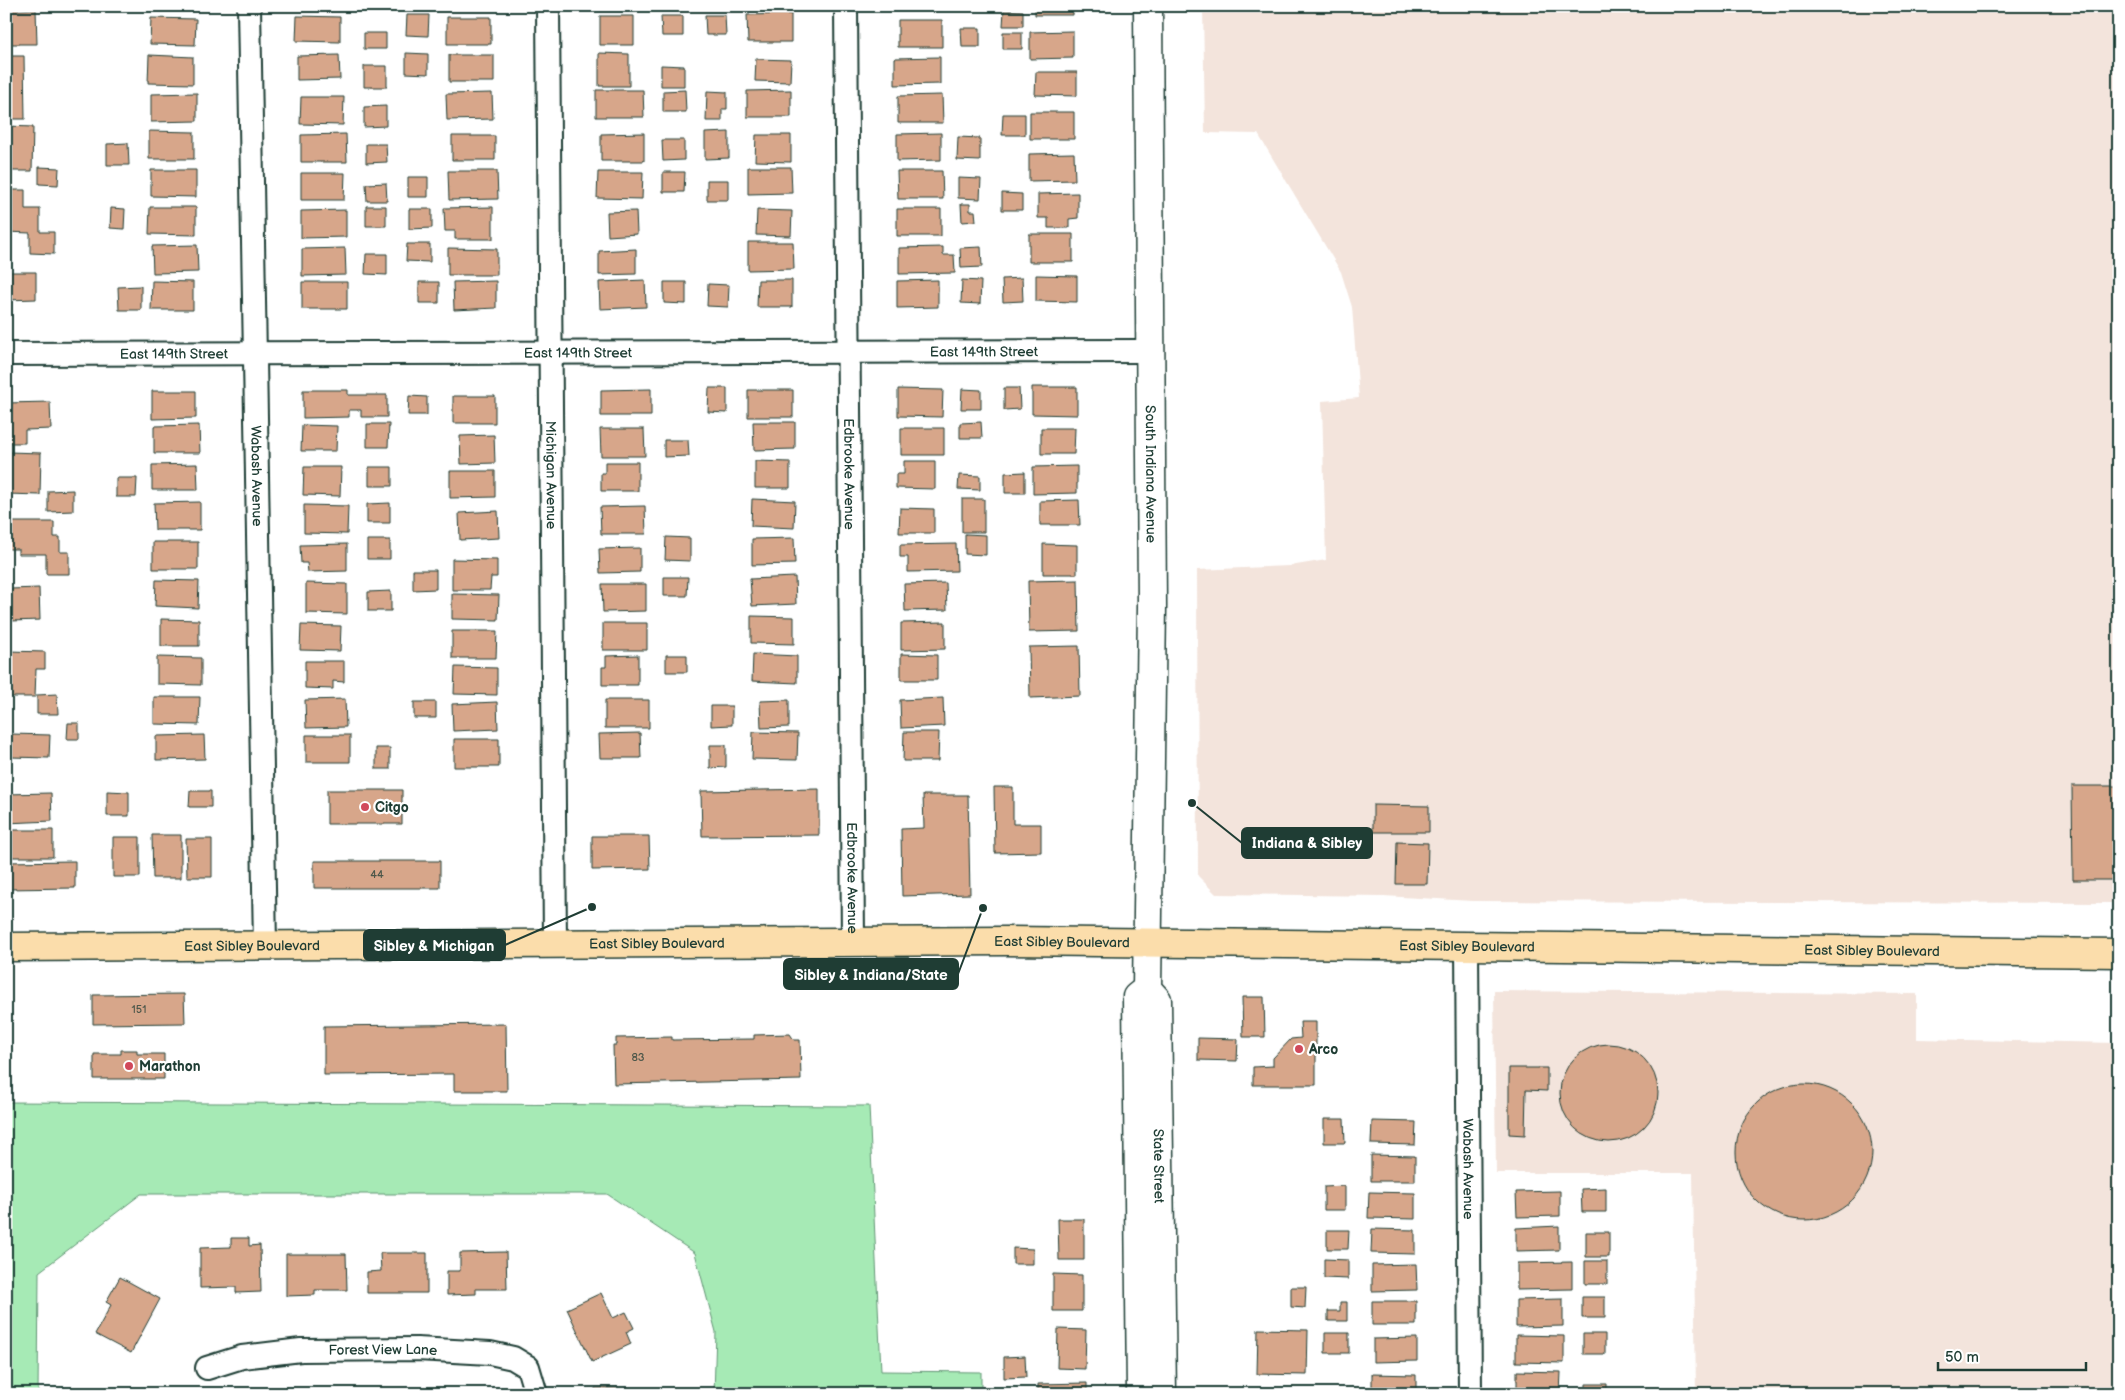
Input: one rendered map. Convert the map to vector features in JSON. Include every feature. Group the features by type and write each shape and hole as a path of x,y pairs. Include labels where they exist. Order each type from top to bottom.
{"main road":[{"name":"South Indiana Avenue","path":"1148,6 1152,606 1149,942"},
{"name":"East Sibley Boulevard","path":"6,947 1149,942 1467,944 2112,953"},
{"name":"State Street","path":"1141,1394 1142,993 1149,942"},
{"name":"State Street","path":"1142,993 1157,1000 1162,1394"}],"street":[{"name":"Wabash Avenue","path":"248,6 265,946"},
{"name":"Michigan Avenue","path":"548,6 556,944"},
{"name":"Edbrooke Avenue","path":"846,6 853,942"},
{"name":"East 149th Street","path":"6,354 1150,351"},
{"name":"Wabash Avenue","path":"1467,944 1470,1394"},
{"name":"Forest View Lane","path":"207,1368 242,1357 301,1350 417,1349 490,1353 512,1358 528,1368 536,1394"}],"shaded area":[{"path":"1203,6 2119,6 2119,903 1473,901 1383,896 1216,894 1198,876 1197,570 1290,566 1326,560 1322,401 1359,398 1352,307 1341,272 1258,134 1205,133"},
{"path":"1494,991 1917,994 1917,1039 2119,1043 2119,1394 1696,1394 1693,1173 1496,1173"}],"green space":[{"path":"6,1102 869,1106 881,1371 981,1372 981,1394 714,1394 716,1332 695,1253 607,1194 141,1194 39,1272 38,1394 6,1394"}],"building":[{"path":"6,6 18,6 18,10 36,9 37,44 6,44"},
{"path":"148,6 192,6 192,8 148,8"},
{"path":"302,6 344,6 344,11 302,11"},
{"path":"756,6 790,6 790,9 756,10"},
{"path":"896,6 940,6 940,9 896,9"},
{"path":"1035,6 1073,6 1073,15 1035,15"},
{"path":"1004,10 1023,11 1023,26 1003,26"},
{"path":"791,14 791,42 748,42 747,15"},
{"path":"407,15 429,15 428,36 406,35"},
{"path":"705,15 725,15 726,35 706,35"},
{"path":"297,16 340,17 340,42 296,41"},
{"path":"600,16 634,16 634,45 600,45"},
{"path":"661,16 683,16 683,36 662,36"},
{"path":"447,17 491,17 491,44 447,44"},
{"path":"151,18 196,19 195,45 150,44"},
{"path":"898,20 942,20 942,47 898,47"},
{"path":"961,28 980,28 980,47 962,47"},
{"path":"1073,31 1073,58 1030,59 1030,32"},
{"path":"1003,32 1022,32 1022,49 1003,49"},
{"path":"364,33 386,33 386,49 364,49"},
{"path":"406,53 428,54 428,74 406,73"},
{"path":"599,53 629,54 629,86 599,86"},
{"path":"149,55 193,57 193,84 148,83"},
{"path":"339,55 340,79 297,80 297,56"},
{"path":"449,55 494,55 494,82 449,82"},
{"path":"6,56 24,56 25,119 10,119 9,94 6,94"},
{"path":"940,57 940,84 895,85 895,58"},
{"path":"756,59 791,60 790,82 755,81"},
{"path":"661,65 684,66 684,86 661,86"},
{"path":"364,66 387,66 387,87 364,87"},
{"path":"1036,72 1077,72 1077,96 1035,95"},
{"path":"596,90 643,90 644,117 596,117"},
{"path":"685,90 686,112 663,112 663,91"},
{"path":"791,90 791,117 747,117 747,91"},
{"path":"707,91 727,92 727,109 722,109 722,121 706,121"},
{"path":"197,93 197,121 151,122 151,94"},
{"path":"492,93 493,119 447,120 446,94"},
{"path":"942,95 943,123 898,123 898,96"},
{"path":"301,97 344,97 343,125 300,124"},
{"path":"386,106 386,126 364,127 364,107"},
{"path":"1030,112 1074,112 1074,139 1030,139"},
{"path":"1003,114 1025,114 1025,135 1002,135"},
{"path":"6,126 33,127 32,171 6,171"},
{"path":"149,131 194,132 194,159 149,159"},
{"path":"729,132 729,158 705,159 705,133"},
{"path":"644,133 644,161 601,161 601,134"},
{"path":"941,133 941,160 897,161 897,134"},
{"path":"346,134 347,162 301,162 301,135"},
{"path":"756,135 791,135 791,162 755,161"},
{"path":"452,136 495,136 495,160 452,160"},
{"path":"958,137 980,138 980,161 957,160"},
{"path":"662,140 684,140 684,160 663,161"},
{"path":"128,143 129,165 107,165 107,144"},
{"path":"366,144 386,144 387,162 366,163"},
{"path":"1074,153 1075,180 1029,181 1029,154"},
{"path":"39,167 59,168 58,185 39,184"},
{"path":"748,167 791,167 792,193 748,194"},
{"path":"151,170 196,170 196,197 151,196"},
{"path":"448,171 497,171 498,199 449,200"},
{"path":"897,171 942,171 943,199 898,199"},
{"path":"598,172 643,172 642,199 597,198"},
{"path":"663,172 685,172 684,192 663,192"},
{"path":"301,173 345,173 344,200 301,200"},
{"path":"408,177 428,177 428,197 408,197"},
{"path":"958,178 981,179 980,199 958,198"},
{"path":"707,180 728,180 728,200 707,200"},
{"path":"386,183 387,201 367,201 366,184"},
{"path":"6,190 25,190 25,209 40,209 40,232 54,232 54,254 30,253 30,233 6,232"},
{"path":"1002,193 1022,194 1022,210 1002,210"},
{"path":"1078,193 1078,218 1069,219 1069,228 1048,228 1048,218 1038,218 1038,194"},
{"path":"961,204 970,204 970,211 975,211 976,221 962,222"},
{"path":"366,206 386,206 386,226 366,226"},
{"path":"150,207 196,207 196,235 149,234"},
{"path":"493,207 493,239 455,239 455,231 445,231 444,208"},
{"path":"111,208 125,209 124,229 110,228"},
{"path":"409,209 432,209 432,228 409,229"},
{"path":"897,209 941,209 941,236 897,236"},
{"path":"346,210 346,237 301,238 301,211"},
{"path":"757,210 792,211 791,236 756,235"},
{"path":"636,211 637,234 608,236 607,212"},
{"path":"1029,234 1073,234 1073,262 1029,262"},
{"path":"748,242 793,242 794,269 748,270"},
{"path":"407,244 430,244 430,262 406,261"},
{"path":"197,245 198,272 153,273 152,246"},
{"path":"943,247 943,255 954,255 955,273 899,274 899,248"},
{"path":"981,247 982,267 961,268 960,248"},
{"path":"345,248 346,275 302,276 302,249"},
{"path":"448,248 497,249 497,275 448,275"},
{"path":"636,249 636,274 599,275 599,251"},
{"path":"366,254 387,254 387,275 365,274"},
{"path":"6,272 36,272 36,299 6,300"},
{"path":"1036,275 1077,276 1077,302 1036,301"},
{"path":"1022,278 1023,301 1003,302 1002,279"},
{"path":"645,280 646,307 600,309 599,282"},
{"path":"758,280 792,280 792,307 757,307"},
{"path":"938,280 938,307 897,308 897,281"},
{"path":"962,280 981,281 980,304 961,303"},
{"path":"152,281 193,282 193,310 151,310"},
{"path":"496,281 496,308 454,310 453,282"},
{"path":"302,282 347,282 347,309 302,309"},
{"path":"419,282 439,282 439,303 419,303"},
{"path":"664,282 686,282 686,304 664,303"},
{"path":"708,284 729,285 728,307 707,306"},
{"path":"141,286 141,310 119,310 118,287"},
{"path":"1032,387 1077,387 1077,415 1032,414"},
{"path":"709,388 727,388 727,413 708,412"},
{"path":"1004,388 1019,388 1020,409 1004,410"},
{"path":"651,389 651,416 601,416 601,390"},
{"path":"898,389 943,390 942,417 898,416"},
{"path":"962,389 981,390 981,409 961,409"},
{"path":"303,390 348,390 348,395 387,395 387,417 361,417 361,410 349,410 349,417 303,418"},
{"path":"748,390 793,390 793,417 748,417"},
{"path":"152,391 196,391 196,418 152,419"},
{"path":"409,396 427,397 427,415 408,415"},
{"path":"453,396 495,396 495,423 453,423"},
{"path":"50,402 51,429 25,430 25,443 7,443 6,403"},
{"path":"753,422 795,422 795,449 754,450"},
{"path":"981,422 982,438 960,438 960,423"},
{"path":"367,424 389,424 388,447 367,447"},
{"path":"199,425 200,453 154,453 154,426"},
{"path":"302,425 337,426 336,451 301,451"},
{"path":"901,428 944,428 944,455 901,455"},
{"path":"1041,428 1075,428 1074,454 1041,454"},
{"path":"600,429 644,429 645,456 601,456"},
{"path":"494,435 495,463 461,464 460,436"},
{"path":"664,440 688,440 689,456 664,457"},
{"path":"8,452 41,453 40,495 7,494"},
{"path":"755,461 790,462 790,488 755,488"},
{"path":"904,461 935,461 935,489 896,488 896,474 904,474"},
{"path":"605,462 638,462 638,491 601,491 601,473 605,473"},
{"path":"197,464 198,490 152,490 152,465"},
{"path":"1077,466 1077,493 1033,494 1033,467"},
{"path":"304,467 341,467 340,496 303,495"},
{"path":"369,467 392,467 392,486 369,486"},
{"path":"450,471 495,471 495,497 450,498"},
{"path":"1025,472 1025,493 1005,493 1005,473"},
{"path":"959,475 980,476 980,490 958,489"},
{"path":"116,478 137,478 136,497 116,497"},
{"path":"73,490 73,511 48,512 48,491"},
{"path":"752,499 795,501 794,528 751,526"},
{"path":"962,499 984,499 984,532 962,532"},
{"path":"1079,500 1080,525 1040,525 1040,501"},
{"path":"200,502 200,530 155,530 154,503"},
{"path":"390,503 390,523 367,523 367,504"},
{"path":"304,505 348,506 347,534 304,533"},
{"path":"645,506 646,534 601,534 600,507"},
{"path":"900,508 934,509 934,533 899,533"},
{"path":"498,511 499,538 460,540 459,513"},
{"path":"8,522 54,522 54,537 60,537 60,552 69,552 69,574 46,574 46,554 18,554 18,549 8,549"},
{"path":"965,534 986,535 986,555 965,554"},
{"path":"666,537 690,538 690,561 665,560"},
{"path":"794,538 795,564 752,565 752,539"},
{"path":"367,540 390,540 390,559 367,559"},
{"path":"153,542 198,542 198,569 153,569"},
{"path":"347,544 347,571 308,572 307,563 301,563 300,545"},
{"path":"956,544 957,571 908,572 908,557 900,557 900,545"},
{"path":"1043,544 1077,545 1077,574 1043,574"},
{"path":"640,548 640,572 600,573 599,549"},
{"path":"452,559 497,560 497,577 491,577 490,590 452,590"},
{"path":"413,570 436,570 436,589 413,590"},
{"path":"664,577 688,577 687,596 664,596"},
{"path":"795,577 796,604 752,606 750,579"},
{"path":"156,580 199,581 198,608 155,606"},
{"path":"1078,580 1079,631 1029,632 1028,581"},
{"path":"306,583 347,584 347,614 306,613"},
{"path":"946,583 947,610 905,611 904,584"},
{"path":"602,584 646,584 646,611 603,612"},
{"path":"39,588 40,620 11,621 10,589"},
{"path":"391,591 391,611 368,611 368,592"},
{"path":"452,594 499,595 498,620 452,619"},
{"path":"751,616 794,617 794,644 751,643"},
{"path":"161,619 199,620 199,646 161,646"},
{"path":"945,622 945,649 901,650 901,623"},
{"path":"603,623 647,623 647,650 603,650"},
{"path":"301,625 341,626 340,651 300,650"},
{"path":"452,631 497,631 496,658 452,658"},
{"path":"1079,646 1080,696 1030,698 1029,647"},
{"path":"8,651 45,652 45,669 36,669 35,697 7,697"},
{"path":"753,654 797,656 797,683 752,681"},
{"path":"901,654 937,655 937,680 901,680"},
{"path":"638,655 638,685 602,685 602,667 606,667 606,656"},
{"path":"666,655 687,655 687,672 666,672"},
{"path":"157,657 201,658 201,685 157,684"},
{"path":"305,661 344,661 344,682 333,681 333,689 305,688"},
{"path":"455,667 497,668 497,695 454,694"},
{"path":"57,694 58,714 37,714 37,695"},
{"path":"154,697 200,697 199,725 154,724"},
{"path":"943,698 944,726 901,728 900,700"},
{"path":"345,699 346,727 306,728 305,700"},
{"path":"605,700 649,700 649,728 605,728"},
{"path":"789,700 789,727 761,728 760,701"},
{"path":"414,702 436,702 436,718 414,718"},
{"path":"497,702 498,729 453,731 452,704"},
{"path":"711,706 732,706 732,725 711,726"},
{"path":"68,723 79,723 79,739 67,739"},
{"path":"753,732 798,733 797,760 752,759"},
{"path":"904,732 939,732 938,761 903,761"},
{"path":"640,733 641,758 600,758 599,734"},
{"path":"11,734 50,735 49,758 11,757"},
{"path":"204,735 205,759 156,760 156,736"},
{"path":"306,735 350,735 350,762 306,762"},
{"path":"454,739 499,739 499,767 454,767"},
{"path":"710,745 726,745 726,767 710,768"},
{"path":"376,748 390,748 390,769 376,769"},
{"path":"2072,786 2119,786 2119,880 2073,880"},
{"path":"994,787 1013,787 1013,824 1041,824 1041,852 995,853"},
{"path":"819,789 819,835 702,836 701,791"},
{"name":"Citgo","path":"327,790 402,790 402,824 327,824"},
{"path":"107,791 129,792 129,816 107,816"},
{"path":"190,791 211,791 211,807 189,807"},
{"path":"51,793 52,821 6,823 6,794"},
{"path":"923,795 968,795 970,894 902,896 901,829 924,828"},
{"path":"1373,805 1429,806 1429,832 1373,832"},
{"path":"6,830 53,830 53,857 6,857"},
{"path":"152,835 181,835 181,878 153,878"},
{"path":"592,836 649,836 650,869 592,870"},
{"path":"113,837 140,837 140,877 113,877"},
{"path":"186,839 212,839 212,877 187,877"},
{"path":"1397,842 1428,843 1427,884 1396,884"},
{"path":"75,861 75,888 6,889 6,862"},
{"path":"314,861 440,861 440,888 314,888"},
{"name":"Marathon","path":"184,994 185,1023 93,1024 93,995"},
{"path":"1242,997 1264,997 1265,1037 1243,1037"},
{"name":"Arco","path":"1300,1022 1316,1022 1316,1085 1253,1085 1253,1067 1273,1066 1273,1058 1291,1039 1301,1038"},
{"path":"506,1024 507,1091 454,1091 454,1074 324,1075 324,1026"},
{"path":"790,1034 794,1040 800,1040 801,1080 614,1084 613,1045 616,1045 616,1038 672,1037 672,1040 754,1039 754,1035"},
{"path":"1198,1038 1238,1039 1237,1061 1198,1060"},
{"path":"1609,1044 1628,1048 1643,1059 1654,1074 1658,1093 1654,1112 1643,1127 1628,1138 1609,1142 1590,1138 1575,1127 1564,1112 1560,1093 1564,1074 1575,1059 1590,1048"},
{"name":"Marathon","path":"121,1050 137,1050 137,1054 164,1054 164,1079 94,1079 94,1054 121,1054"},
{"path":"1509,1068 1547,1068 1547,1091 1526,1090 1525,1135 1509,1134"},
{"path":"1804,1084 1830,1089 1842,1095 1852,1104 1861,1114 1867,1126 1872,1152 1867,1178 1861,1190 1852,1200 1842,1209 1830,1215 1804,1220 1778,1215 1766,1209 1756,1200 1747,1190 1741,1178 1736,1152 1741,1126 1747,1114 1756,1104 1766,1095 1778,1089"},
{"path":"1324,1119 1344,1119 1345,1143 1324,1143"},
{"path":"1372,1121 1416,1122 1415,1145 1371,1144"},
{"path":"1371,1155 1415,1156 1415,1181 1371,1181"},
{"path":"1345,1186 1345,1210 1324,1210 1324,1187"},
{"path":"1606,1188 1606,1212 1582,1212 1581,1189"},
{"path":"1560,1191 1560,1216 1517,1217 1516,1192"},
{"path":"1369,1192 1415,1193 1415,1219 1368,1218"},
{"path":"1058,1219 1084,1219 1084,1260 1059,1260"},
{"path":"1559,1226 1559,1250 1516,1251 1516,1228"},
{"path":"1372,1229 1415,1230 1415,1254 1371,1253"},
{"path":"1327,1230 1349,1230 1348,1249 1327,1249"},
{"path":"1586,1232 1609,1232 1609,1257 1586,1257"},
{"path":"231,1238 249,1238 249,1246 260,1245 261,1292 236,1293 236,1287 200,1288 200,1248 231,1247"},
{"path":"1013,1248 1033,1249 1033,1264 1013,1264"},
{"path":"506,1252 507,1289 476,1289 476,1294 447,1295 447,1271 460,1271 460,1253"},
{"path":"380,1253 427,1253 427,1293 367,1293 367,1272 381,1271"},
{"path":"286,1254 346,1254 347,1290 315,1290 315,1295 286,1296"},
{"path":"1324,1259 1348,1260 1348,1279 1324,1278"},
{"path":"1585,1261 1607,1261 1607,1284 1585,1284"},
{"path":"1572,1262 1572,1289 1517,1290 1517,1263"},
{"path":"1416,1264 1417,1290 1372,1291 1372,1265"},
{"path":"1053,1274 1082,1275 1082,1311 1053,1311"},
{"path":"120,1277 160,1299 131,1353 95,1334 111,1305 106,1302"},
{"path":"1291,1287 1306,1287 1305,1308 1291,1307"},
{"path":"601,1293 613,1318 626,1312 634,1328 626,1332 631,1344 592,1362 567,1309"},
{"path":"1582,1297 1605,1297 1605,1318 1582,1318"},
{"path":"1563,1299 1563,1326 1516,1327 1516,1300"},
{"path":"1372,1301 1416,1301 1416,1325 1372,1325"},
{"path":"1340,1302 1347,1302 1347,1321 1328,1321 1328,1311 1340,1311"},
{"path":"1058,1329 1086,1330 1085,1369 1057,1368"},
{"path":"1258,1329 1308,1330 1307,1375 1257,1374"},
{"path":"1325,1333 1349,1333 1349,1353 1325,1353"},
{"path":"1583,1334 1605,1334 1605,1354 1583,1354"},
{"path":"1516,1335 1564,1336 1564,1363 1516,1362"},
{"path":"1417,1338 1417,1361 1373,1362 1373,1339"},
{"path":"1025,1356 1026,1377 1004,1378 1004,1357"},
{"path":"1517,1371 1561,1372 1560,1394 1517,1394"},
{"path":"1372,1374 1416,1375 1416,1394 1372,1394"},
{"path":"1087,1383 1087,1394 1038,1394 1038,1384"},
{"path":"1586,1384 1607,1384 1607,1394 1586,1394"},
{"path":"595,1388 617,1388 617,1394 595,1394"}],"place":[{"name":"Indiana & Sibley","path":"1192,803"},
{"name":"Citgo","path":"365,807"},
{"name":"Sibley & Michigan","path":"592,907"},
{"name":"Sibley & Indiana/State","path":"983,908"},
{"name":"Arco","path":"1299,1049"},
{"name":"Marathon","path":"129,1066"}]}
